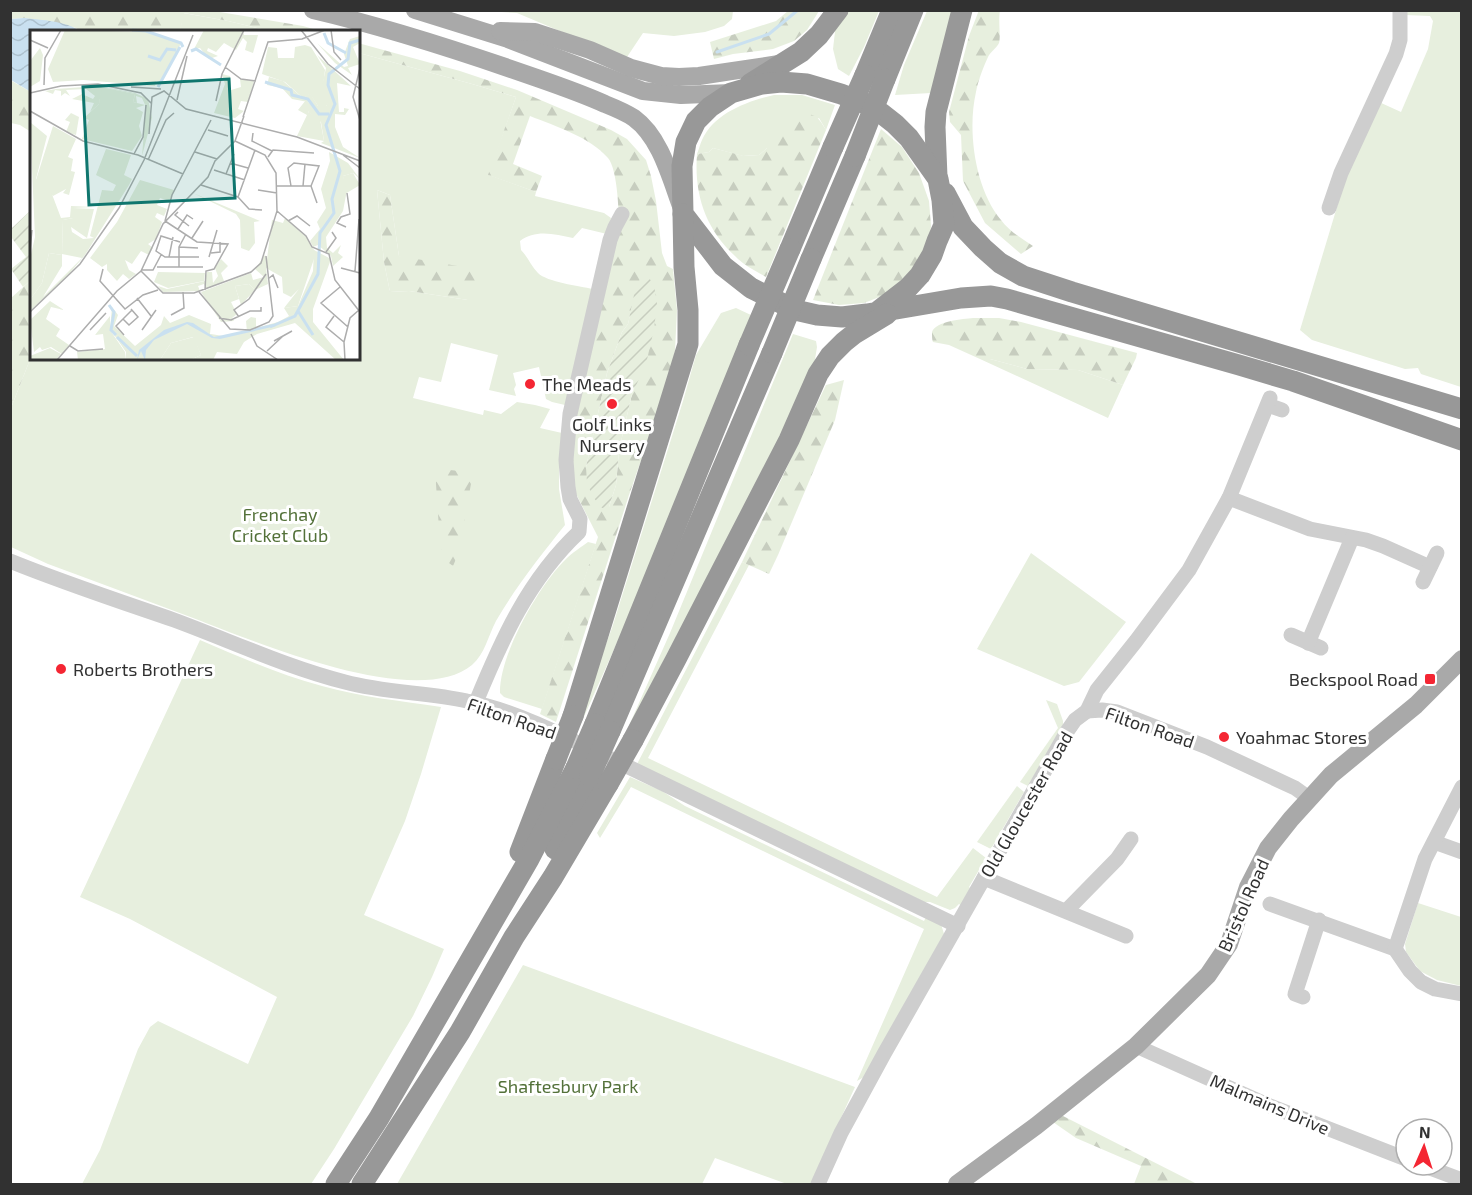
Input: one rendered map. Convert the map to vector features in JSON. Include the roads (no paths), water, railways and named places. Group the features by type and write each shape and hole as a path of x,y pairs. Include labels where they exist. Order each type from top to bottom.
{"highway":[{"path":"502,903 573,716 688,344 682,166 686,142 696,121 710,107 801,52 819,35 838,10"},
{"path":"602,728 772,353 855,156 892,10"},
{"path":"362,1185 460,1032 514,937 591,776 602,728 749,345 833,147 913,10"},
{"path":"336,1185 379,1118 529,859 591,776 633,740 784,450 818,374 830,356 844,342 889,310 920,275 932,255 944,225 938,178 936,112 962,10"},
{"path":"735,92 762,84 781,82 807,84 862,102 881,114 895,124 914,145 938,178 963,227 1000,263 1023,276 1461,409"},
{"path":"683,212 723,266 751,288 795,310 817,315 842,316 975,296 1007,299 1293,381 1461,440"},
{"path":"1394,389 1461,424"}],"main road":[{"path":"313,10 447,46 580,93 625,113 634,118 651,135 663,159 683,212"},
{"path":"415,10 531,48 643,91 681,95 735,92"},
{"path":"483,31 535,32 590,50 632,68 662,76 699,76 781,63"},
{"name":"Bristol Road","path":"957,1185 1036,1126 1136,1046 1208,975 1229,944 1248,887 1268,848 1291,819 1331,776 1416,705 1461,659"}],"street":[{"path":"1329,208 1341,173 1396,54 1400,40 1400,10"},
{"path":"476,702 508,628 531,589 551,560 579,531 580,519 570,499 568,487 566,460 570,414 610,240 622,214"},
{"name":"Old Gloucester Road","path":"818,1185 841,1133 873,1074 1068,730 1081,714 1087,711 1097,690 1189,570 1229,498 1273,404"},
{"path":"1229,498 1310,529 1366,540 1430,567"},
{"path":"1291,635 1315,646 1352,538"},
{"path":"1423,582 1437,553"},
{"name":"Filton Road","path":"10,561 294,667 372,688 476,702 541,725 958,926"},
{"name":"Filton Road","path":"1087,711 1117,712 1207,747 1295,788 1309,798"},
{"path":"1395,948 1422,867 1461,787"},
{"path":"1434,842 1461,852"},
{"path":"1066,911 1123,844"},
{"path":"984,878 1126,936"},
{"path":"1270,904 1395,948 1410,971 1421,982 1435,989 1461,994"},
{"path":"1303,997 1294,994 1319,920"},
{"name":"Malmains Drive","path":"1136,1046 1270,1106 1394,1154"}],"water":[{"path":"11,19 46,20 78,30 30,30 30,91 11,80"}],"waterway":[{"path":"717,52 769,34 798,10"}],"place":[{"name":"The Meads","path":"530,384"},
{"name":"Golf Links Nursery","path":"612,404"},
{"name":"Roberts Brothers","path":"61,669"},
{"name":"Beckspool Road","path":"1430,679"},
{"name":"Yoahmac Stores","path":"1224,737"}],"park label":[{"name":"Frenchay Cricket Club","path":"280,524"},
{"name":"Shaftesbury Park","path":"568,1086"}]}
